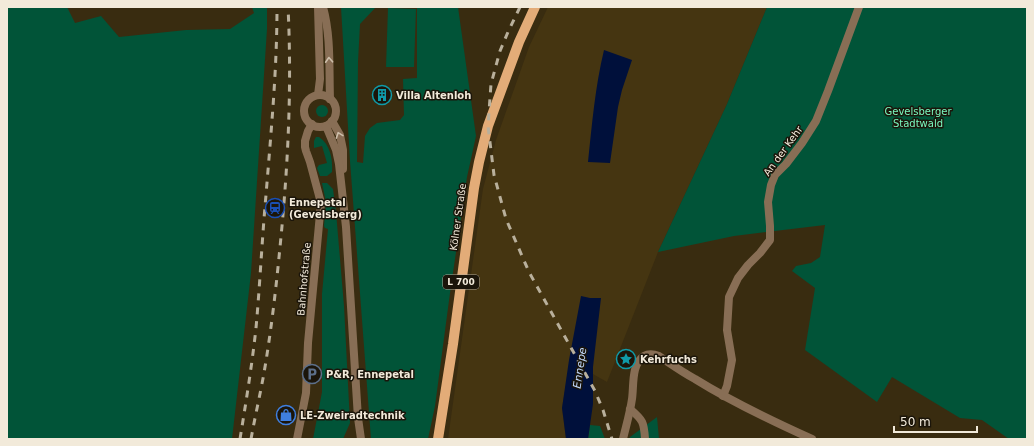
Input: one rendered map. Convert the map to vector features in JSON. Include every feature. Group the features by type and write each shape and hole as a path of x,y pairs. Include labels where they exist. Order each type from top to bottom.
{"main road":[{"name":"Kölner Straße","path":"438,439 479,162 496,102 519,42 535,7"}],"street":[{"path":"318,7 320,79 318,95"},
{"path":"323,7 326,17 328,40 330,99"},
{"name":"An der Kehr","path":"723,396 727,386 732,360 727,330 729,297 738,278 770,240 768,202 771,185 775,175 786,164 802,143 816,121 859,7"},
{"path":"323,95 330,99 334,102 336,107 335,117 329,124 317,126 312,124 306,117 305,112 305,107 310,99 314,96 323,95"},
{"name":"Bahnhofstraße","path":"297,439 306,393 308,343 322,202 305,147 308,131 312,124"},
{"path":"329,124 336,150 346,228 360,439"},
{"path":"623,439 632,400 636,366 640,359 647,355 654,354 723,396 786,428 812,439"},
{"path":"630,409 642,421 645,428 645,439"}],"shaded area":[{"path":"548,7 767,7 727,104 658,252 607,382 570,361 562,408 566,439 448,439 483,189 496,140 529,47"}],"green space":[{"path":"7,7 67,7 75,23 101,16 119,37 186,30 230,29 254,13 252,7 267,7 267,29 251,273 232,439 7,439"},
{"path":"341,7 376,7 458,7 476,136 467,177 435,406 428,439 371,439 350,161","holes":["376,7 417,8 417,78 403,79 404,115 400,120 377,123 370,128 365,136 363,163 357,162 360,24"]},
{"name":"Gevelsberger Stadtwald","path":"767,7 1027,7 1027,439 1009,439 982,420 960,418 892,377 877,402 805,350 815,288 792,271 796,266 811,263 820,257 825,225 734,236 658,252 727,104"},
{"path":"388,8 416,9 414,67 386,67"},
{"path":"320,105 324,105 328,111 324,117 320,117 316,113 316,109"},
{"path":"316,137 323,140 330,152 332,172 327,176 320,176 317,168 319,165 327,163 322,146 314,148 314,141"},
{"path":"322,183 327,183 333,189 344,306 350,423 343,439 313,439 322,392 322,294 328,229 324,226 326,202"},
{"path":"657,417 659,439 629,439 630,437"},
{"path":"590,425 600,426 605,439 588,439"}],"water":[{"path":"604,50 632,60 618,107 610,163 588,162 596,92"},
{"name":"Ennepe","path":"581,296 601,298 593,367 593,404 588,439 566,439 562,408"}],"railway":[{"path":"240,439 256,328 273,101 277,7"},
{"path":"251,439 269,342 283,217 290,67 288,7"},
{"path":"520,7 500,51 491,84 488,126 494,175 506,219 529,272 595,391 612,439"}],"place":[{"name":"Villa Altenloh","path":"382,95"},
{"name":"Ennepetal (Gevelsberg)","path":"275,208"},
{"name":"Kehrfuchs","path":"626,359"},
{"name":"P&R, Ennepetal","path":"312,374"},
{"name":"LE-Zweiradtechnik","path":"286,415"}]}
